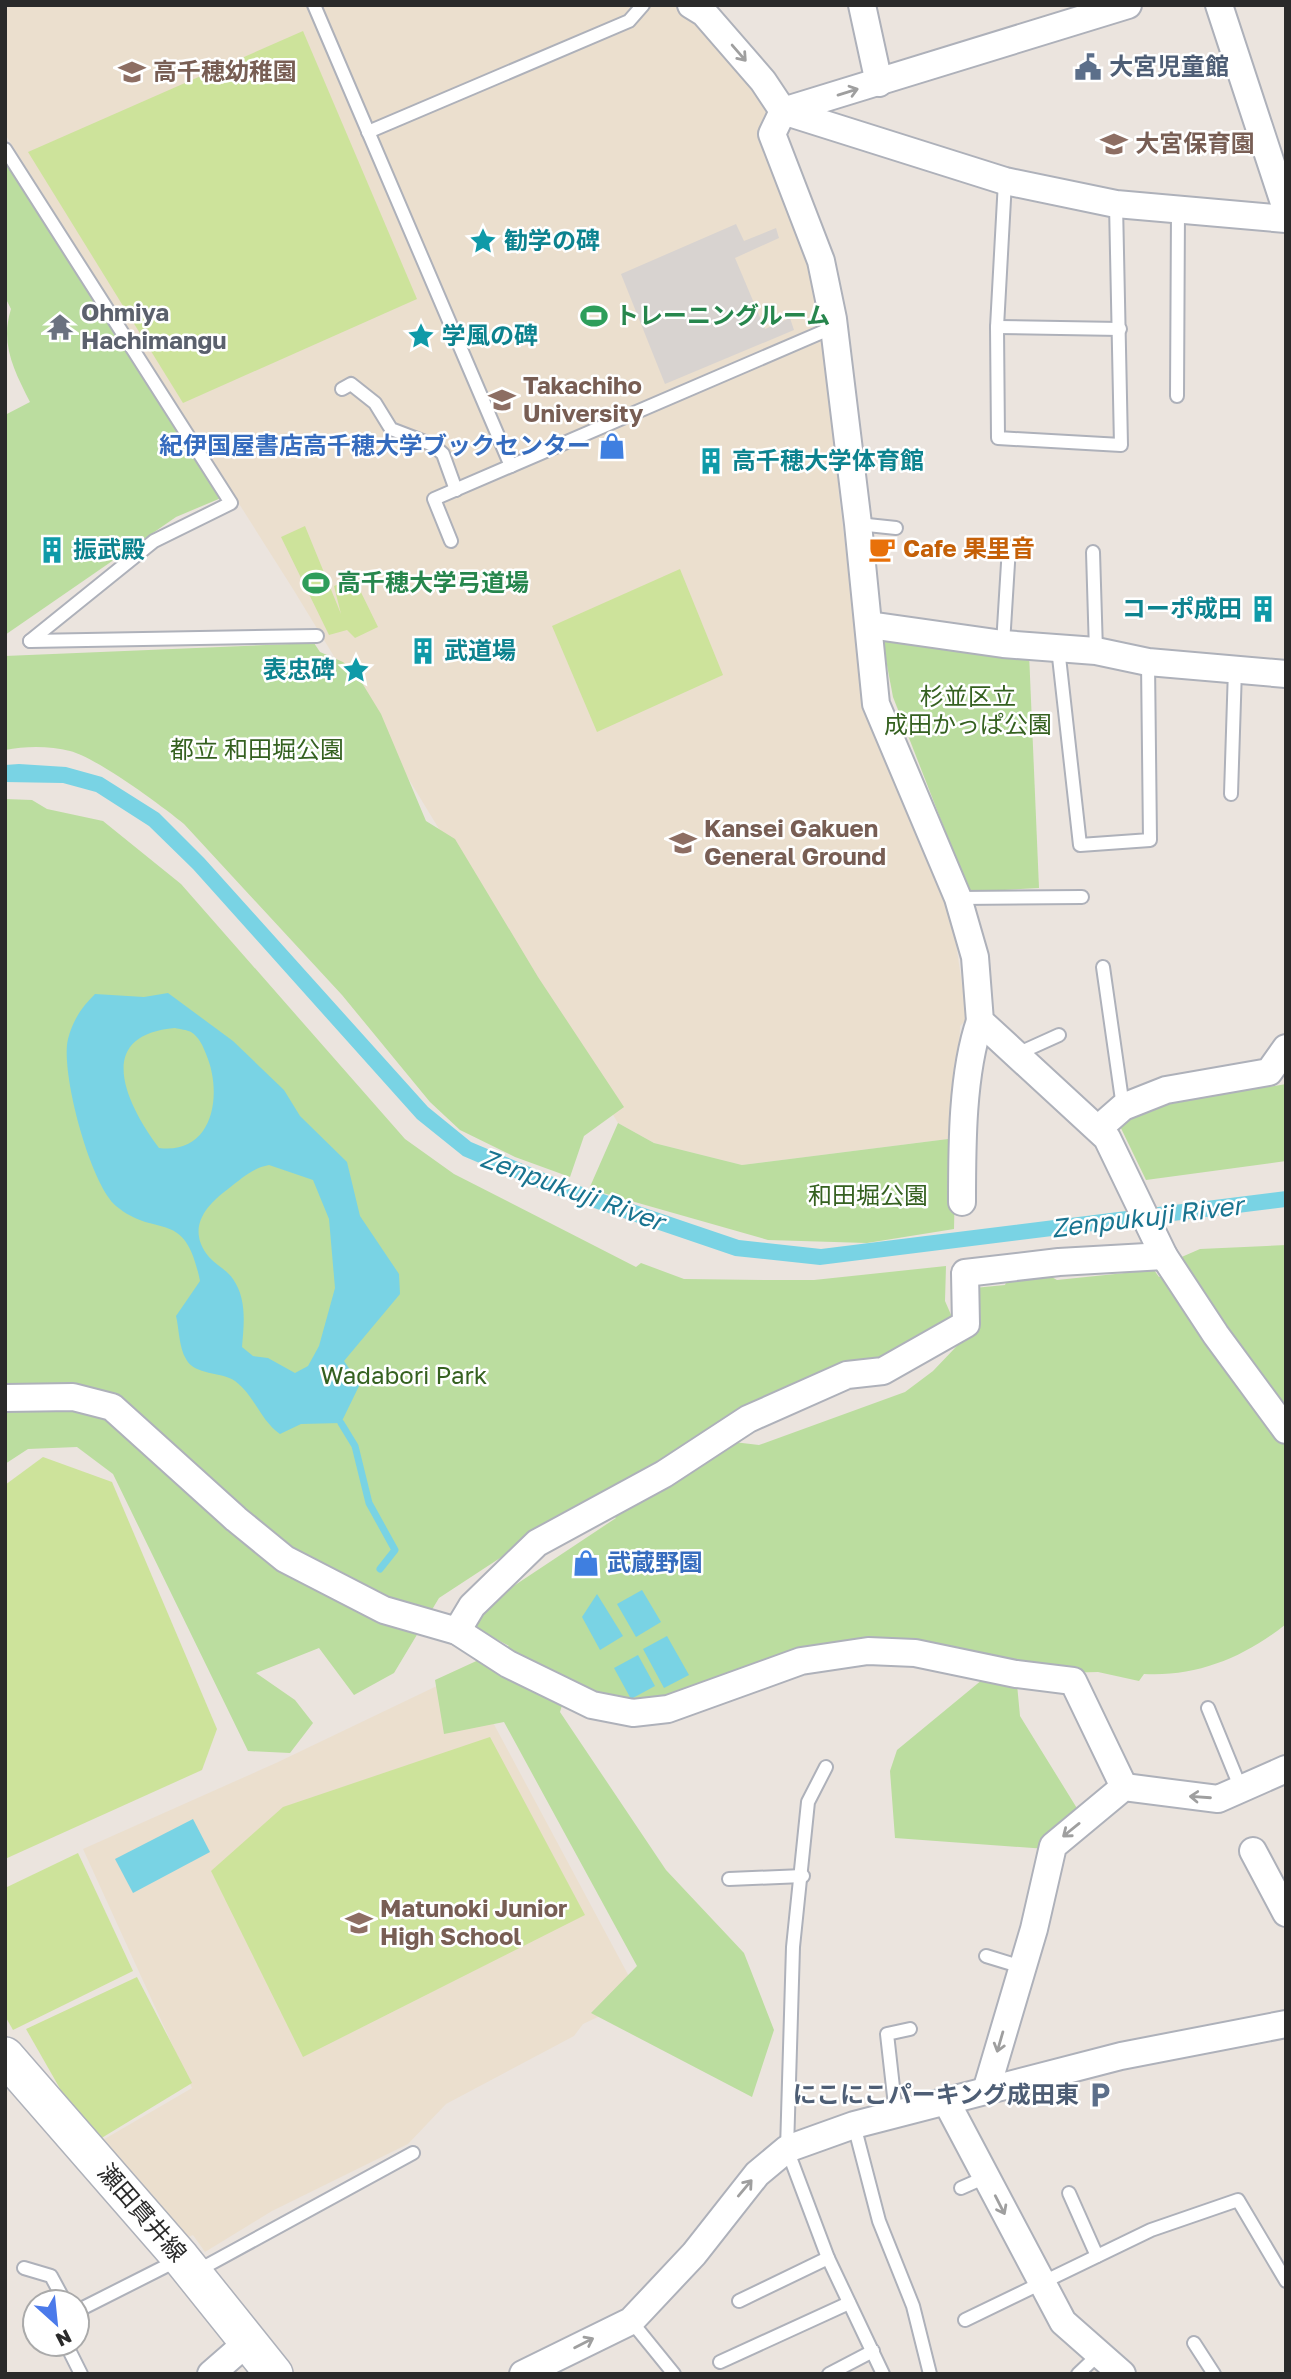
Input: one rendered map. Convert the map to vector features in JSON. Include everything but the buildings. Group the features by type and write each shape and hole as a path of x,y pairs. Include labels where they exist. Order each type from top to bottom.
{"main road":[{"name":"瀬田貫井線","path":"10,2070 187,2266 250,2340 274,2374"}],"street":[{"path":"691,5 704,13 730,42 763,81 783,111 1005,181 1116,204 1286,219"},
{"path":"862,5 880,83"},
{"path":"962,1202 962,1160 972,1043 980,1021 975,957 958,898 876,704 834,327 821,261 772,134 783,111 880,83 1049,16 1128,5"},
{"path":"1219,5 1286,209"},
{"path":"869,625 1003,644 1096,651 1148,662 1286,674"},
{"path":"980,1021 1099,1128 1135,1190 1162,1252 1216,1335 1286,1430"},
{"path":"1099,1128 1123,1107 1166,1090 1269,1072 1286,1048"},
{"path":"457,1631 472,1606 537,1542 664,1474 748,1419 847,1375 883,1371 966,1324 965,1273 1162,1252"},
{"path":"5,1398 74,1397 113,1407 236,1520 285,1559 384,1610 457,1631 508,1664 592,1704 633,1713 668,1709 801,1661 867,1651 915,1653 1016,1674 1073,1681 1124,1787"},
{"path":"986,2091 1053,1846 1124,1787 1218,1799 1286,1769"},
{"path":"1253,1851 1282,1899"},
{"path":"536,2371 631,2321 694,2254 757,2174 787,2149 854,2125 1121,2056 1286,2024"},
{"path":"946,2101 1063,2322 1122,2374"},
{"path":"211,2374 250,2340"}],"lane":[{"path":"314,5 511,466"},
{"path":"368,132 629,21 643,5"},
{"path":"5,149 231,503 154,541 30,641 317,636"},
{"path":"1005,181 997,327 998,438 1121,445 1116,204"},
{"path":"1177,396 1178,210"},
{"path":"451,541 434,499 834,327"},
{"path":"997,327 1120,328"},
{"path":"342,389 351,384 363,390 391,429 433,445 448,461 456,490"},
{"path":"858,524 897,528"},
{"path":"1003,644 1009,547"},
{"path":"1093,552 1096,651"},
{"path":"1058,648 1080,845 1150,841 1148,662"},
{"path":"1231,794 1235,669"},
{"path":"958,898 1082,897"},
{"path":"1103,967 1123,1107"},
{"path":"1017,1054 1059,1035"},
{"path":"1208,1708 1241,1789"},
{"path":"826,1767 808,1802 803,1876 793,1947 787,2149 828,2258 883,2374"},
{"path":"729,1879 803,1876"},
{"path":"986,1956 1022,1966"},
{"path":"896,2114 887,2034 910,2029"},
{"path":"854,2125 879,2221 913,2306 930,2374"},
{"path":"91,2305 187,2266 412,2153"},
{"path":"961,2188 986,2177"},
{"path":"1069,2193 1097,2256"},
{"path":"965,2320 1151,2230 1238,2200 1286,2281"},
{"path":"739,2301 828,2258"},
{"path":"24,2268 51,2276 57,2288"},
{"path":"720,2362 849,2303"},
{"path":"631,2321 674,2374"},
{"path":"1194,2343 1214,2374"},
{"path":"829,2374 873,2351"},
{"path":"1077,2374 1100,2354"},
{"path":"73,2358 81,2374"}],"shaded area":[{"name":"Takachiho University","path":"5,5 675,5 709,36 767,109 766,142 824,310 839,495 865,709 953,923 967,1019 960,1026 956,1138 742,1165 654,1143 618,1123 293,589 5,134"},
{"path":"736,224 744,241 776,228 779,238 735,258 765,329 790,318 794,330 665,384 621,274"},
{"name":"Matunoki Junior High School","path":"466,1672 640,1997 583,2024 574,2036 446,2104 408,2144 272,2211 205,2252 193,2235 181,2240 96,2144 192,2088 83,1849 276,1763"}],"green space":[{"path":"303,31 417,299 183,403 28,152"},
{"name":"Ohmiya Hachimangu","path":"5,159 221,498 176,517 5,635 5,415 30,402 14,368 8,345 11,309 5,297"},
{"name":"高千穂大学弓道場","path":"305,526 341,614 334,586 354,578 378,627 355,638 347,630 329,635 281,537"},
{"path":"680,569 723,675 597,732 552,626"},
{"name":"杉並区立 成田かっぱ公園","path":"882,639 1029,653 1039,888 969,892 893,697"},
{"name":"都立 和田堀公園","path":"314,643 320,652 343,662 356,673 381,714 426,821 455,839 538,977 624,1107 584,1136 570,1177 515,1157 460,1130 430,1102 342,995 184,824 112,772 82,755 54,748 5,750 5,656"},
{"name":"Wadabori Park","path":"5,799 32,800 47,809 103,821 181,884 405,1139 454,1174 636,1267 641,1263 684,1279 814,1280 946,1266 945,1301 952,1317 882,1361 700,1438 759,1445 905,1392 933,1371 975,1327 974,1288 1005,1285 1007,1280 1044,1273 1057,1280 1154,1270 1159,1277 1166,1275 1286,1447 1286,1624 1254,1646 1219,1662 1183,1672 1144,1674 1139,1681 1098,1672 1059,1673 910,1642 661,1703 611,1704 569,1683 560,1712 666,1870 744,1953 774,2030 752,2097 591,2013 637,1966 504,1722 444,1734 435,1680 509,1646 474,1627 497,1597 616,1518 610,1512 535,1535 439,1598 394,1673 354,1695 319,1648 256,1673 295,1700 313,1723 290,1753 248,1751 113,1474 77,1447 28,1449 5,1464"},
{"path":"1266,1081 1269,1087 1286,1084 1286,1161 1146,1180 1118,1122 1172,1101"},
{"name":"和田堀公園","path":"618,1123 654,1143 742,1165 956,1138 954,1229 867,1243 768,1240 589,1189"},
{"path":"1286,1245 1286,1415 1177,1259 1200,1249"},
{"path":"43,1457 112,1482 217,1729 202,1770 5,1859 5,1485"},
{"path":"994,1670 1016,1674 1020,1716 1083,1818 1047,1849 895,1838 890,1771 897,1750"},
{"path":"490,1737 585,1915 303,2057 211,1871 283,1807"},
{"path":"78,1853 133,1971 13,2030 5,2016 5,1888"},
{"path":"137,1977 192,2083 95,2142 83,2129 26,2029"}],"water":[{"name":"Zenpukuji River","path":"5,765 66,767 102,777 159,813 204,858 428,1107 471,1142 556,1178 739,1240 821,1249 1286,1191 1286,1207 820,1265 735,1256 550,1193 463,1156 417,1119 193,869 149,826 96,792 63,783 5,782"},
{"path":"168,993 233,1041 284,1090 300,1116 347,1162 360,1216 399,1274 400,1294 344,1361 360,1384 341,1423 301,1424 280,1434 267,1422 248,1394 235,1381 202,1371 190,1364 182,1349 176,1316 200,1281 194,1258 178,1233 144,1222 116,1206 96,1175 79,1126 68,1076 68,1039 78,1015 95,994 144,997","holes":["175,1028 191,1032 202,1045 211,1070 213,1103 203,1132 192,1142 178,1148 159,1148 136,1112 128,1093 124,1074 125,1058 133,1044 149,1033","269,1165 313,1180 329,1219 335,1288 319,1346 308,1366 295,1373 268,1358 253,1356 242,1347 244,1312 241,1295 231,1276 209,1257 199,1237 201,1219 212,1203 247,1174"]},
{"path":"642,1590 661,1622 636,1637 617,1604"},
{"path":"597,1594 623,1636 600,1650 582,1617"},
{"path":"667,1636 689,1675 664,1688 643,1649"},
{"path":"638,1655 655,1686 631,1699 614,1668"},
{"path":"193,1819 210,1852 133,1893 115,1859"}],"waterway":[{"path":"341,1423 355,1446 369,1503 395,1550 380,1569"}],"place":[{"name":"大宮児童館","path":"1088,67"},
{"name":"高千穂幼稚園","path":"132,72"},
{"name":"大宮保育園","path":"1114,144"},
{"name":"勧学の碑","path":"483,241"},
{"name":"トレーニングルーム","path":"594,316"},
{"name":"Ohmiya Hachimangu","path":"60,327"},
{"name":"学風の碑","path":"421,336"},
{"name":"Takachiho University","path":"502,400"},
{"name":"紀伊国屋書店高千穂大学ブックセンター","path":"612,446"},
{"name":"高千穂大学体育館","path":"711,461"},
{"name":"Cafe 果里音","path":"882,549"},
{"name":"振武殿","path":"52,550"},
{"name":"高千穂大学弓道場","path":"316,583"},
{"name":"コーポ成田","path":"1263,609"},
{"name":"武道場","path":"423,651"},
{"name":"表忠碑","path":"356,670"},
{"name":"Kansei Gakuen General Ground","path":"683,843"},
{"name":"武蔵野園","path":"586,1563"},
{"name":"Matunoki Junior High School","path":"359,1923"},
{"name":"にこにこパーキング成田東","path":"1100,2095"}]}
